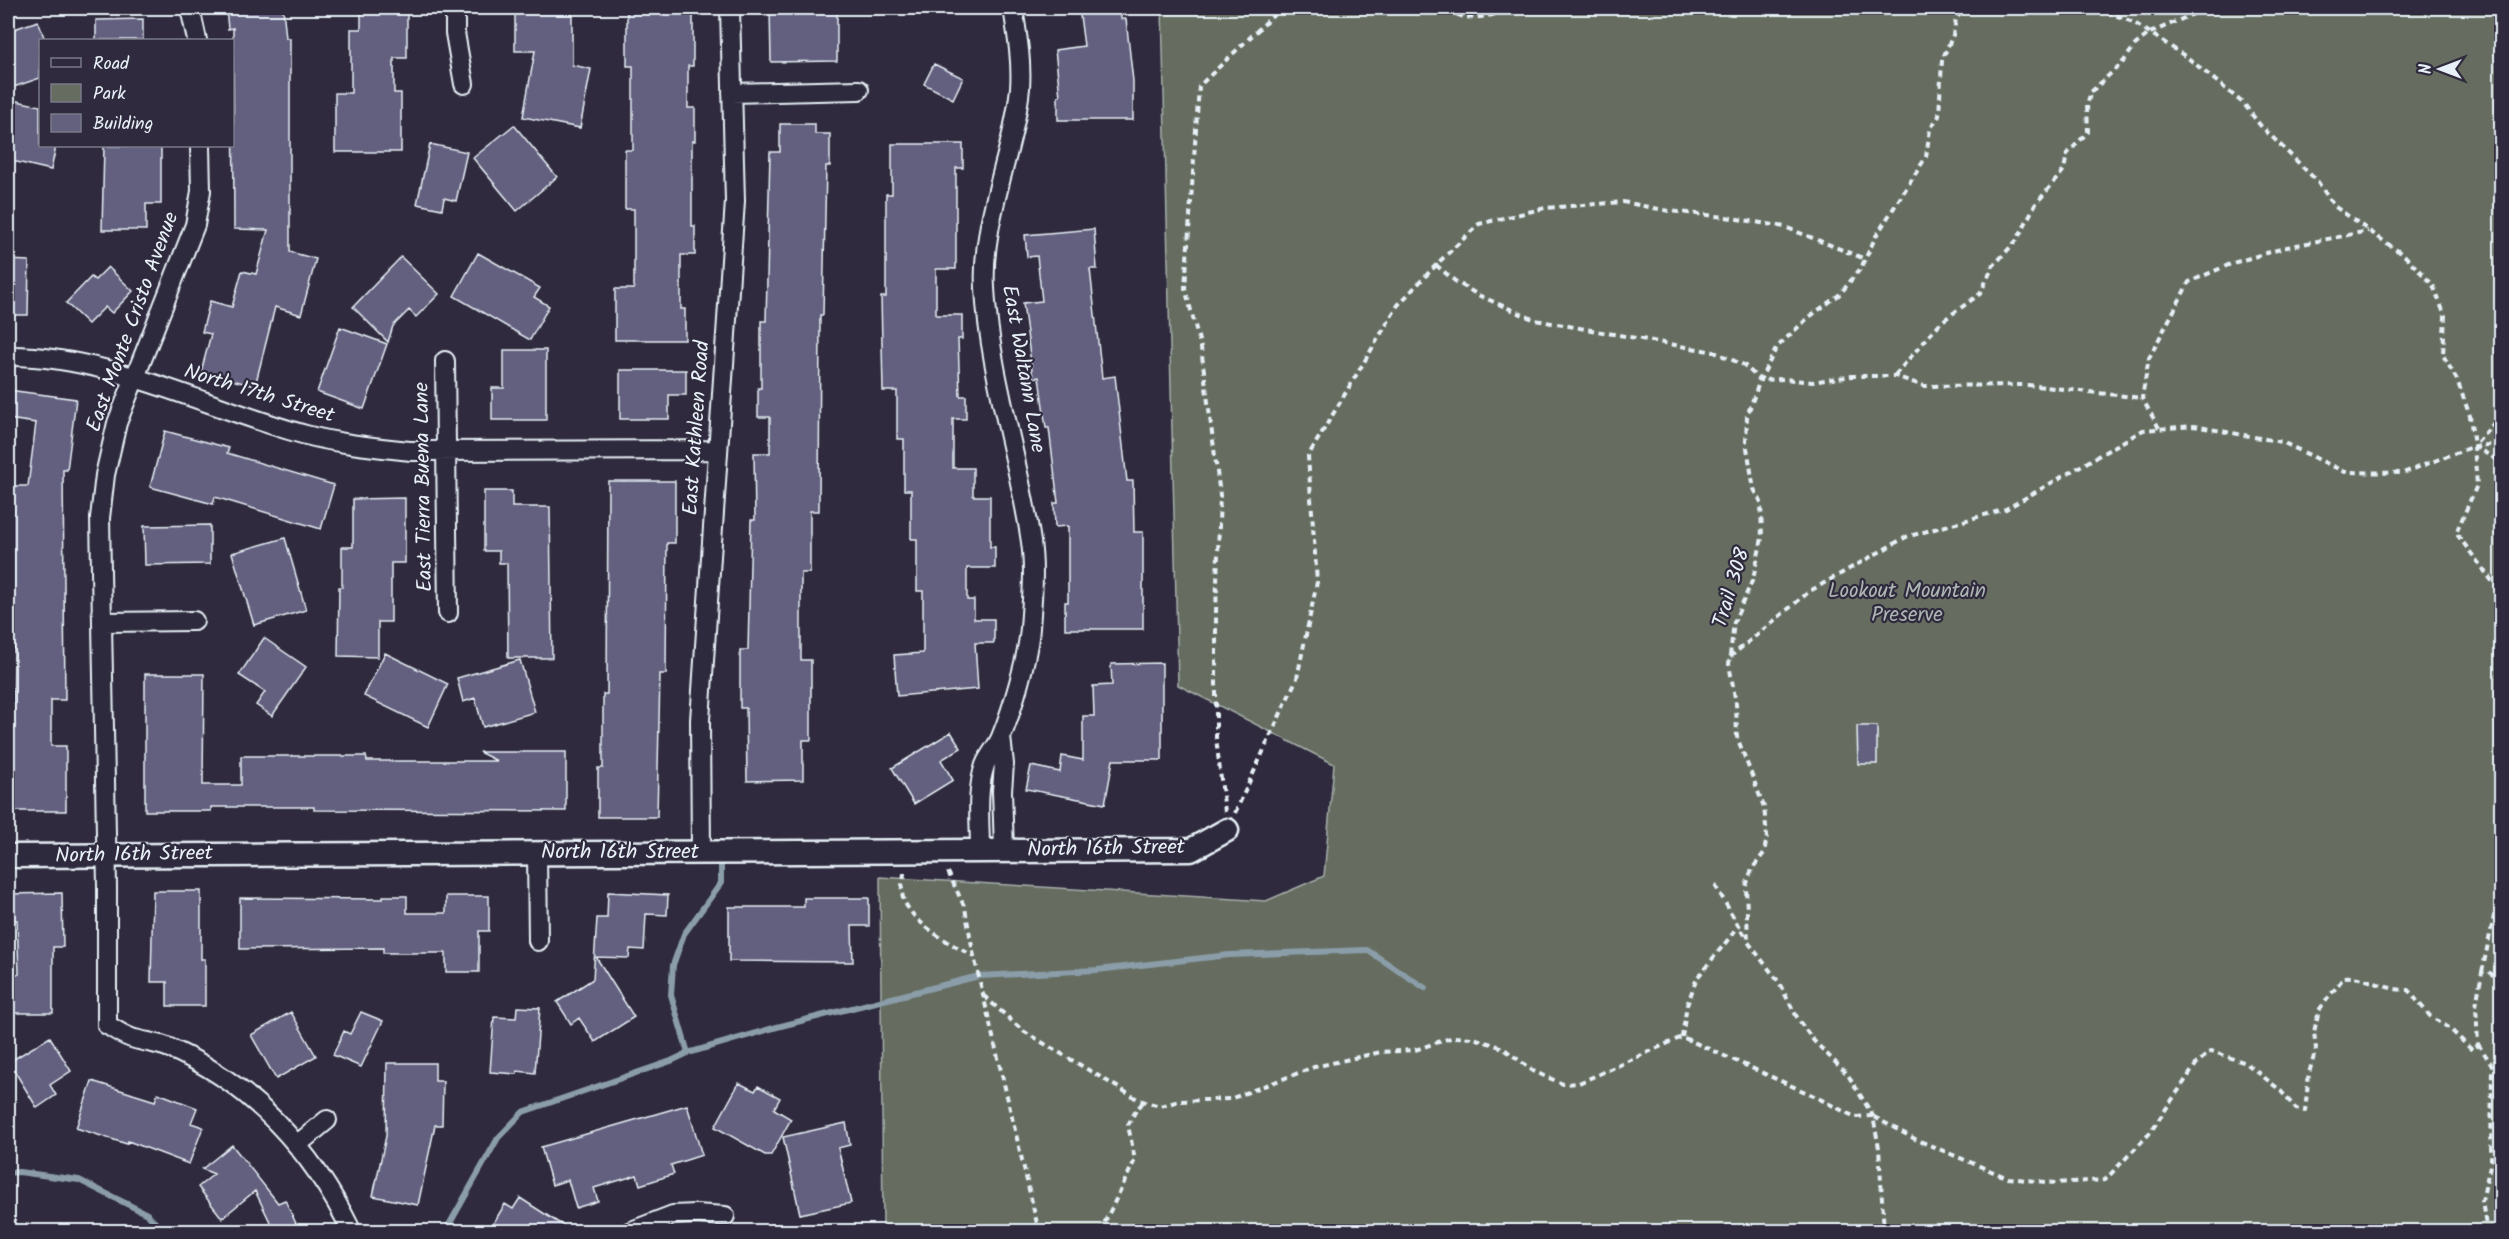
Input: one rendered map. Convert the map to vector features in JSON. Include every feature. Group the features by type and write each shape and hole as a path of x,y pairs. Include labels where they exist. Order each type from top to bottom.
{"street":[{"path":"190,8 197,39"},
{"path":"455,8 455,33 464,84"},
{"name":"East Kathleen Road","path":"701,852 700,720 735,201 730,8"},
{"name":"East Waltann Lane","path":"980,850 979,794 986,765 1001,737 1022,668 1030,631 1032,585 1031,543 988,326 984,288 985,249 1020,88 1020,66 1013,8"},
{"path":"732,93 859,90"},
{"name":"East Monte Cristo Avenue","path":"200,147 201,191 195,225 117,423 105,475 100,518 104,622 106,1025 132,1039 166,1046 203,1066 240,1089 298,1144"},
{"name":"North 17th Street","path":"8,356 57,360 135,380 329,440 410,451 717,450"},
{"name":"East Tierra Buena Lane","path":"445,361 448,613"},
{"path":"104,622 194,621"},
{"name":"East Waltann Lane","path":"1001,737 1004,764 1004,850"},
{"path":"983,777 1003,775"},
{"path":"980,821 1003,819"},
{"name":"North 16th Street","path":"8,856 1191,850 1227,830"},
{"path":"537,853 538,941"},
{"path":"327,1120 298,1144 339,1204 352,1232"},
{"path":"629,1232 673,1215 725,1216"}],"path":[{"path":"1227,830 1216,738 1216,612 1220,495 1201,348 1185,288 1194,142 1199,86 1281,8"},
{"path":"1449,8 1468,18 1521,8"},
{"name":"Trail 308","path":"1748,942 1746,886 1752,869 1764,853 1767,836 1764,807 1737,737 1736,703 1730,658 1734,622 1753,579 1762,538 1761,502 1754,489 1746,441 1747,416 1760,380 1777,347 1840,294 1861,268 1876,236 1926,157 1930,129 1938,116 1942,60 1953,35 1956,18 1966,8"},
{"path":"2097,8 2133,22 2150,33 2188,58 2244,104 2260,125 2318,182 2334,206 2405,256 2433,285 2445,316 2443,355 2457,380 2467,407 2474,446 2477,485 2456,533 2492,581 2502,589"},
{"path":"1895,376 1941,322 1980,294 1994,266 2017,240 2035,205 2064,170 2067,153 2088,132 2087,104 2091,92 2124,61 2135,45 2150,33 2207,8"},
{"path":"1227,830 1297,678 1317,582 1308,456 1398,305 1479,224 1545,208 1623,202 1669,211 1726,217 1785,227 1865,259"},
{"path":"2159,428 2142,398 2149,358 2189,282 2233,263 2287,247 2368,231"},
{"path":"1436,265 1478,295 1534,320 1714,352 1744,365 1760,380 1785,379 1812,382 1852,376 1895,376 1924,386 2028,385 2142,398"},
{"path":"2474,446 2502,414"},
{"path":"1730,658 1809,591 1906,537 2006,509 2143,430 2194,426 2282,442 2344,472 2403,473 2474,446 2502,444"},
{"path":"2474,446 2502,463"},
{"path":"949,850 947,870 965,908 974,956 1039,1232"},
{"path":"908,851 902,892 907,909 942,940 974,956"},
{"path":"1715,885 1748,942 1778,981 1799,1021 1814,1041 1848,1075 1873,1116 1879,1148 1884,1232"},
{"path":"2487,1232 2482,1201 2491,1161 2492,1065 2478,1044 2476,1006 2494,916 2502,902"},
{"path":"1682,1037 1687,1005 1697,978 1738,926"},
{"path":"2482,972 2487,971 2502,981"},
{"path":"984,996 1023,1031 1102,1079 1144,1101 1160,1106 1180,1101 1230,1099 1314,1067 1381,1052 1415,1050 1453,1037 1474,1038 1503,1048 1533,1071 1563,1084 1579,1083 1682,1037 1812,1095 1855,1117 1873,1116 1915,1139 2008,1178 2055,1183 2105,1180 2149,1134 2198,1064 2211,1052 2246,1063 2280,1090 2296,1109 2305,1111 2309,1073 2316,1049 2314,1032 2319,1010 2343,977 2355,976 2396,990 2408,990 2430,1016 2449,1028 2472,1050 2478,1044"},
{"path":"1100,1232 1135,1160 1128,1125 1144,1101"}],"green space":[{"name":"Lookout Mountain Preserve","path":"1162,8 2501,8 2501,1231 883,1231 880,877 1266,901 1324,876 1334,764 1178,685"}],"building":[{"path":"226,8 283,8 286,38 290,38 290,252 316,259 301,315 275,307 255,386 201,372 211,334 202,332 210,301 232,307 242,271 256,274 268,230 234,229 234,39 233,28 228,29"},
{"path":"361,8 407,8 407,58 394,58 394,93 401,93 401,152 335,152 335,93 351,93 351,29 361,29"},
{"path":"515,8 572,8 572,65 591,69 580,128 523,117 535,51 515,51"},
{"path":"627,8 693,8 693,66 688,66 688,108 695,108 695,141 692,141 692,226 695,226 695,255 681,255 681,309 685,309 685,340 615,340 615,289 634,289 634,209 625,209 625,150 633,150 633,66 627,66"},
{"path":"770,8 837,8 837,61 771,62"},
{"path":"1079,8 1120,8 1121,19 1126,19 1133,81 1133,120 1058,120 1058,96 1060,96 1055,50 1084,46"},
{"path":"143,19 143,39 96,39 96,20"},
{"path":"38,21 45,39 39,39 39,78 8,89 8,31"},
{"path":"934,64 963,78 953,99 924,84"},
{"path":"8,99 39,106 39,147 56,147 51,170 8,160"},
{"path":"780,124 815,124 815,134 830,134 830,166 826,166 823,315 820,315 819,511 810,511 810,573 801,573 801,660 811,660 811,740 803,740 803,780 747,781 746,708 740,708 740,650 748,650 751,520 755,520 754,453 770,453 770,417 758,417 758,388 761,388 761,321 766,321 770,152 780,152"},
{"path":"514,125 557,177 517,211 473,158"},
{"path":"430,144 467,152 456,201 444,198 442,209 417,204"},
{"path":"892,144 963,144 963,168 956,168 956,269 936,269 936,315 962,315 962,339 958,339 960,396 966,396 966,419 953,419 953,468 973,468 973,496 990,496 990,547 995,547 995,568 967,568 967,600 974,600 974,619 994,619 994,643 975,643 978,689 897,696 894,655 923,653 923,591 917,591 917,539 911,539 911,490 904,490 904,439 897,439 897,391 883,391 881,297 886,297 886,194 892,194"},
{"path":"104,147 161,147 161,204 146,204 146,230 102,230"},
{"path":"1094,229 1097,269 1090,269 1102,378 1115,376 1127,481 1133,481 1134,532 1143,532 1143,629 1065,629 1065,602 1068,602 1068,526 1055,527 1054,503 1058,503 1049,428 1046,428 1039,377 1033,378 1023,303 1042,301 1037,256 1027,257 1025,235"},
{"path":"478,253 540,288 534,297 549,306 530,340 454,296"},
{"path":"401,257 439,294 416,317 409,310 393,326 388,342 353,307"},
{"path":"8,260 29,261 28,315 8,315"},
{"path":"108,267 133,291 112,313 105,307 88,324 66,303 91,277 95,280"},
{"path":"340,327 387,344 364,409 317,392"},
{"path":"504,350 546,350 546,420 492,420 492,388 504,388"},
{"path":"620,370 686,370 686,395 669,395 669,419 620,419"},
{"path":"8,390 76,399 67,470 63,470 65,700 51,700 51,746 66,746 66,811 12,811 14,646 11,646 8,486 28,486 36,423 8,419"},
{"path":"165,431 229,448 227,453 334,485 321,529 215,497 213,504 150,487"},
{"path":"608,481 675,481 675,543 667,543 666,674 660,674 657,817 598,817 598,768 603,768 603,694 607,694"},
{"path":"484,491 512,491 512,507 550,507 552,658 508,658 507,563 499,563 499,551 484,551"},
{"path":"405,498 405,563 391,563 391,622 378,622 378,657 338,656 342,547 353,547 353,499"},
{"path":"210,525 210,564 145,565 144,526"},
{"path":"285,538 306,610 254,625 232,553"},
{"path":"264,638 306,667 272,716 256,705 265,692 239,675"},
{"path":"385,653 448,684 428,727 364,696"},
{"path":"520,660 535,712 483,727 475,698 463,702 457,678"},
{"path":"1162,663 1162,760 1113,760 1105,804 1026,789 1031,766 1060,772 1062,756 1083,760 1083,716 1094,716 1093,686 1112,685 1111,664"},
{"path":"145,674 204,674 203,785 241,785 241,756 366,756 367,761 497,761 479,752 566,752 566,811 314,810 314,807 211,807 211,811 145,811"},
{"path":"1857,726 1877,726 1877,764 1858,764"},
{"path":"951,732 961,748 941,760 953,780 914,804 892,768"},
{"path":"153,891 201,891 201,959 205,959 205,1006 167,1006 167,982 151,982"},
{"path":"608,892 668,895 667,915 646,914 644,950 630,949 629,958 596,957 634,1017 595,1042 579,1018 571,1024 557,1002 593,979 597,918 607,918"},
{"path":"62,893 63,947 53,947 53,1013 8,1013 8,974 19,974 17,920 8,920 8,894"},
{"path":"383,896 407,896 407,913 446,913 446,896 489,896 489,931 479,931 479,972 446,972 446,953 383,953 383,948 240,949 240,898 383,899"},
{"path":"804,898 869,898 869,926 852,926 853,962 729,961 729,907 804,907"},
{"path":"517,1007 540,1008 535,1073 490,1072 494,1017 516,1018"},
{"path":"291,1012 316,1056 276,1079 251,1035"},
{"path":"361,1012 383,1021 361,1067 333,1055 344,1031 350,1034"},
{"path":"50,1037 71,1071 50,1085 56,1095 37,1108 9,1062"},
{"path":"387,1063 435,1063 435,1081 443,1081 442,1125 435,1125 418,1205 373,1196 386,1136"},
{"path":"92,1081 155,1101 158,1093 197,1108 191,1123 203,1127 189,1164 128,1141 127,1144 76,1128"},
{"path":"739,1083 755,1091 758,1086 780,1098 774,1109 791,1119 771,1155 765,1155 715,1127"},
{"path":"687,1105 702,1155 671,1165 674,1174 640,1185 637,1175 594,1188 598,1201 576,1208 568,1180 552,1185 541,1147"},
{"path":"846,1123 850,1145 838,1148 851,1203 800,1214 783,1137"},
{"path":"232,1145 278,1203 285,1200 300,1232 275,1232 255,1191 222,1218 198,1187 214,1174 202,1169"},
{"path":"520,1198 573,1232 488,1232 505,1204 513,1209"}],"waterway":[{"path":"688,1053 671,995 673,965 684,934 721,883 721,855"},
{"path":"445,1232 498,1138 523,1112 671,1061 688,1053 777,1027 979,976 1097,970 1229,955 1367,950 1425,988"},
{"path":"8,1173 19,1172 79,1180 147,1214 164,1232"}]}
